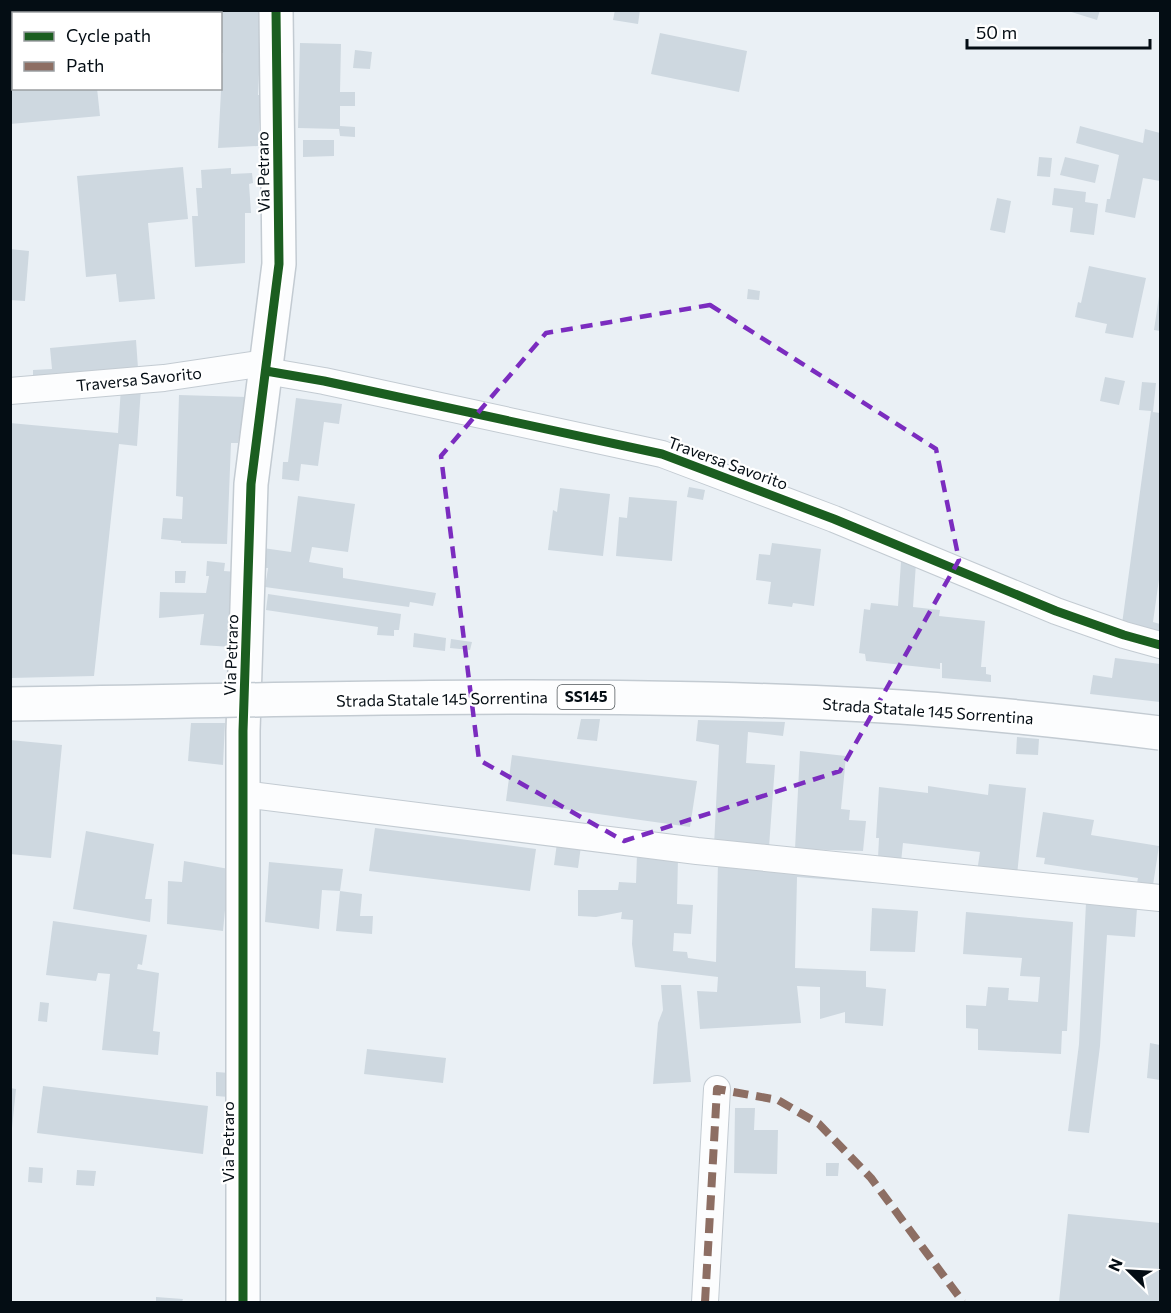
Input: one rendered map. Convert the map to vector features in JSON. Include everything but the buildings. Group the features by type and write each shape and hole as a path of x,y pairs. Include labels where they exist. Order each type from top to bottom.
{"main road":[{"name":"Via Petraro","path":"243,1302 243,794 251,484 279,264 276,10"},
{"name":"Strada Statale 145 Sorrentina","path":"10,704 600,696 724,699 939,710 1161,733"}],"street":[{"name":"Traversa Savorito","path":"10,391 266,367 662,454 823,515 1056,612 1124,636 1161,645"},
{"path":"243,794 697,851 1161,898"},
{"path":"705,1302 717,1089"}],"highlighted area":[{"path":"710,305 936,449 959,560 840,771 624,841 479,760 441,456 546,333"}],"marked path":[{"path":"705,1302 717,1089 778,1100 819,1124 871,1178 963,1302"}],"cycle path":[{"path":"243,1302 243,731 251,484 279,264 276,10"},
{"path":"266,371 324,381 662,454 834,519 1056,611 1160,645"}]}
